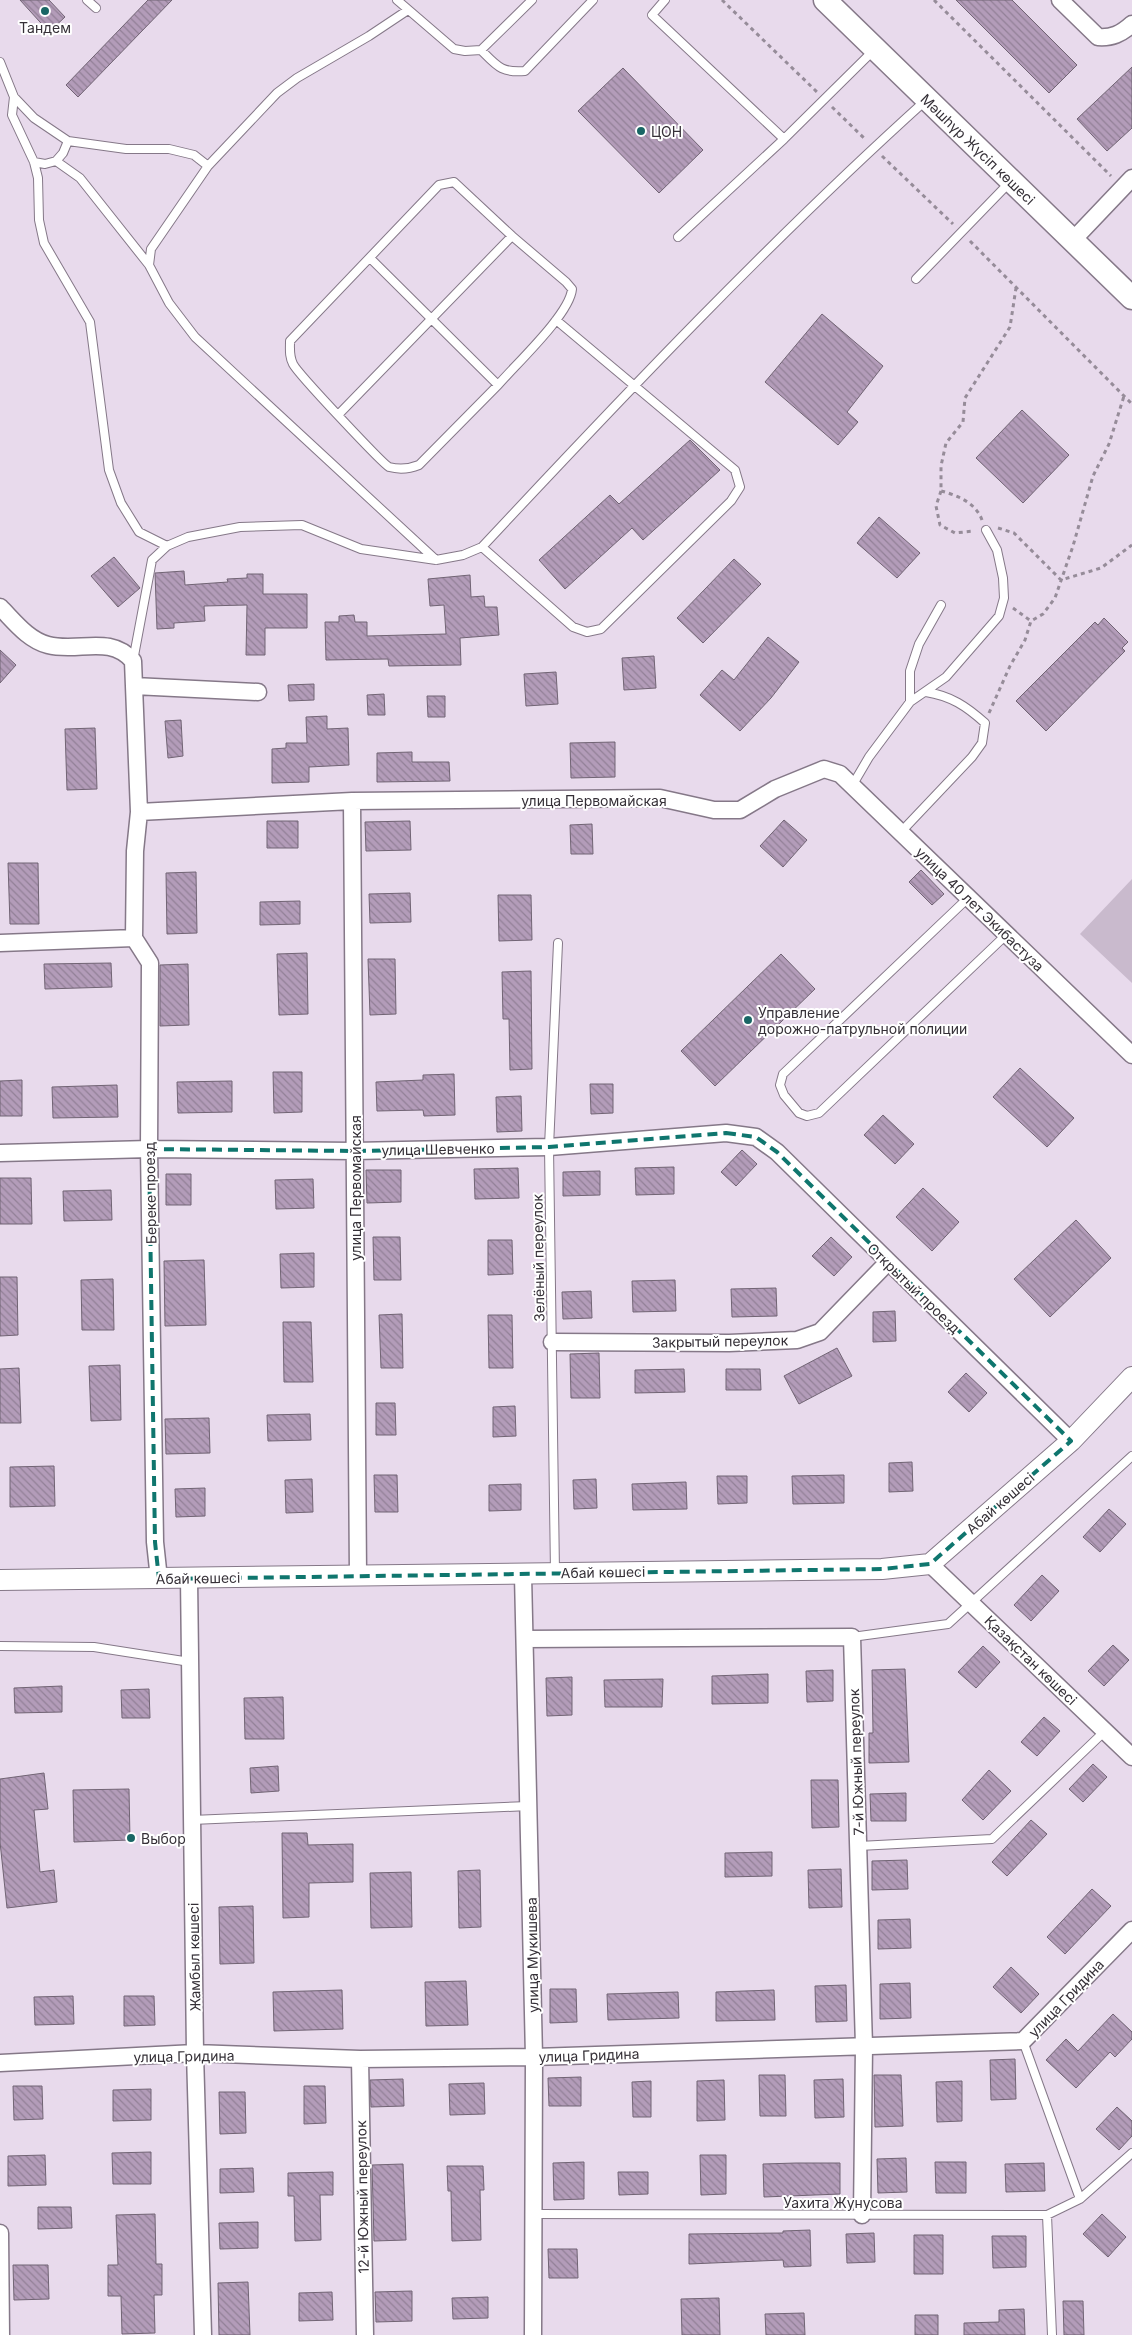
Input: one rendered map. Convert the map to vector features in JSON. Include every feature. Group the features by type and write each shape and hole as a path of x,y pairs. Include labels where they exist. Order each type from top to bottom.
{"main road":[{"name":"Мәшһүр Жүсіп көшесі","path":"825,0 1132,298"}],"street":[{"path":"1060,0 1098,37 1111,38 1126,30 1132,24"},
{"path":"1073,240 1128,183"},
{"path":"0,607 26,634 48,645 114,646 125,652 133,661 139,812 135,851 134,938 0,943"},
{"path":"134,686 258,692"},
{"name":"улица Первомайская","path":"139,812 352,801 660,798 714,810 740,810 775,789 824,769"},
{"name":"улица 40 лет Экибастуза","path":"824,769 840,774 1132,1055"},
{"name":"улица Первомайская","path":"352,801 358,1576"},
{"name":"Береке проезд","path":"134,938 150,963 149,1149 154,1532 159,1579"},
{"name":"улица Шевченко","path":"0,1152 149,1149 354,1151 549,1147 726,1133 756,1137"},
{"name":"Открытый проезд","path":"756,1137 777,1152 1071,1440"},
{"name":"Закрытый переулок","path":"552,1342 729,1343 797,1340 820,1332 888,1262"},
{"name":"Абай көшесі","path":"0,1580 523,1575 882,1569 930,1564 1071,1440 1131,1380"},
{"name":"Қазақстан көшесі","path":"930,1564 1132,1757"},
{"name":"улица Мукишева","path":"523,1575 526,1639 534,2057 533,2335"},
{"name":"Жамбыл көшесі","path":"189,1578 195,2053 203,2335"},
{"path":"526,1639 852,1637"},
{"name":"7-й Южный переулок","path":"852,1637 864,2046 862,2215"},
{"name":"улица Гридина","path":"0,2063 195,2053 360,2059 534,2057 1023,2041 1132,1930"},
{"name":"12-й Южный переулок","path":"360,2059 365,2335"},
{"path":"0,2233 2,2335"}],"lane":[{"path":"87,0 96,8"},
{"path":"397,0 454,49 465,51 481,50 532,0"},
{"path":"481,50 496,66 508,72 525,71 593,0"},
{"path":"665,0 652,15 784,139"},
{"path":"149,265 151,249 208,166 276,93 297,78 369,36 408,10"},
{"path":"678,237 784,139 875,49"},
{"path":"0,62 14,97 34,118 68,141 126,149 169,149 194,155 208,166"},
{"path":"14,97 12,115 34,162 38,178 39,220 44,243 90,322 109,470 121,503 139,532 167,546"},
{"path":"133,661 152,560 167,546 188,537 240,527 302,525 361,549 436,560 463,555 482,547 633,385 873,148 927,99"},
{"path":"34,162 45,164 56,160 63,153 68,141"},
{"path":"56,160 80,178 149,265 169,303 195,336 244,384 436,560"},
{"path":"916,280 1012,181"},
{"path":"454,182 512,236 572,289 572,298 556,320 498,385 419,465 407,469 388,466 338,415 294,366 289,355 290,342 439,185 454,182"},
{"path":"338,415 512,236"},
{"path":"370,258 498,385"},
{"path":"482,547 573,627 587,632 601,628 731,501 740,487 735,470 556,320"},
{"path":"852,786 869,757 910,702 946,676 999,616 1004,598 1003,578 997,550 986,530"},
{"path":"910,702 910,671 919,644 941,605"},
{"path":"900,833 972,757 982,743 985,723 964,704 942,694 926,692"},
{"path":"968,898 783,1074 780,1085 784,1095 799,1113 807,1116 819,1113 1006,935"},
{"name":"Зелёный переулок","path":"555,1573 549,1147 558,943"},
{"path":"852,1637 948,1624 1132,1456"},
{"path":"0,1646 94,1647 190,1662"},
{"path":"859,1846 992,1839 1105,1731"},
{"path":"192,1820 529,1806"},
{"path":"1023,2041 1080,2200"},
{"name":"Уахита Жунусова","path":"533,2214 1047,2215 1080,2200 1132,2154"},
{"path":"1047,2215 1052,2335"}],"path":[{"path":"722,0 962,233 1132,404"},
{"path":"934,0 1128,183"},
{"path":"1016,287 1010,327 965,398 963,422 946,443 941,466 941,491 936,506 940,524 955,533 1001,528 1014,533 1061,580"},
{"path":"985,723 1010,666 1025,640 1031,621 1043,614 1055,598 1094,476 1109,444 1124,396"},
{"path":"941,491 958,495 980,513 986,530"},
{"path":"1061,580 1101,568 1132,545"},
{"path":"1004,598 1016,612 1031,621"}],"highlighted area":[{"path":"726,1133 756,1137 777,1152 1071,1441 930,1564 882,1569 159,1579 155,1542 149,1149 354,1151 549,1147"}],"shaded area":[{"path":"1132,879 1132,983 1080,934"}],"building":[{"name":"Тандем","path":"20,0 49,0 65,17 49,32"},
{"path":"148,0 172,0 78,97 66,85"},
{"path":"956,0 1012,0 1077,65 1049,93"},
{"path":"1132,67 1132,128 1107,151 1077,119"},
{"name":"ЦОН","path":"623,68 703,150 659,193 578,111"},
{"path":"822,314 883,366 847,412 858,422 838,445 765,382"},
{"path":"1022,410 1069,455 1023,503 976,458"},
{"path":"690,440 720,470 643,540 632,528 565,589 539,560 610,495 619,504"},
{"path":"879,517 920,553 897,578 857,543"},
{"path":"114,557 140,588 118,607 91,576"},
{"path":"734,559 761,584 703,643 677,618"},
{"path":"184,571 185,585 228,582 227,579 247,578 247,574 263,574 263,594 307,594 307,628 265,628 265,655 246,655 247,605 204,606 205,621 174,623 174,628 157,629 155,573"},
{"path":"470,575 471,597 484,596 485,607 497,607 499,635 460,638 461,665 389,666 388,659 326,660 325,622 339,622 339,616 354,615 355,622 367,622 367,636 446,634 444,605 430,606 428,579"},
{"path":"1104,618 1128,642 1122,648 1125,651 1046,731 1016,701 1095,622 1098,625"},
{"path":"768,637 799,662 771,698 740,731 700,695 722,670 734,680"},
{"path":"0,650 16,665 0,683"},
{"path":"654,656 656,688 624,690 622,658"},
{"path":"556,672 558,704 526,706 524,674"},
{"path":"314,684 314,700 289,701 288,685"},
{"path":"384,694 385,715 368,715 367,695"},
{"path":"427,696 445,696 445,717 428,717"},
{"path":"327,716 327,729 348,728 349,765 309,767 309,782 272,783 272,749 286,748 286,743 307,743 306,717"},
{"path":"181,720 183,756 168,758 165,721"},
{"path":"95,728 97,789 67,790 65,729"},
{"path":"615,742 615,777 571,778 570,743"},
{"path":"412,752 412,762 449,762 450,781 377,782 377,753"},
{"path":"784,820 807,840 783,867 760,846"},
{"path":"267,821 298,821 298,848 267,848"},
{"path":"410,821 411,850 366,851 365,822"},
{"path":"592,824 593,854 571,854 570,825"},
{"path":"8,863 38,863 39,924 10,924"},
{"path":"921,870 944,894 932,905 909,882"},
{"path":"196,872 197,933 167,934 166,873"},
{"path":"410,893 411,922 370,923 369,894"},
{"path":"498,895 531,895 532,940 499,941"},
{"path":"300,901 300,924 260,925 260,902"},
{"path":"307,953 308,1014 279,1015 277,954"},
{"name":"Управление дорожно-патрульной полиции","path":"781,954 815,989 715,1086 681,1051"},
{"path":"368,959 395,959 396,1014 370,1015"},
{"path":"111,963 112,987 45,989 44,964"},
{"path":"188,964 189,1025 160,1026 160,965"},
{"path":"531,971 532,1069 510,1070 509,1019 503,1019 502,972"},
{"path":"1020,1068 1074,1118 1047,1147 993,1097"},
{"path":"273,1072 302,1072 302,1112 274,1113"},
{"path":"454,1074 455,1115 424,1116 423,1110 377,1111 376,1082 423,1080 423,1075"},
{"path":"22,1080 22,1116 0,1116 0,1081"},
{"path":"232,1081 232,1112 178,1113 177,1082"},
{"path":"590,1084 613,1084 613,1113 591,1114"},
{"path":"117,1085 118,1117 53,1118 52,1087"},
{"path":"521,1096 522,1131 497,1132 496,1097"},
{"path":"883,1115 914,1144 895,1164 864,1135"},
{"path":"742,1150 757,1164 736,1186 721,1172"},
{"path":"674,1167 674,1194 636,1195 635,1168"},
{"path":"518,1168 519,1198 475,1199 474,1169"},
{"path":"366,1170 401,1170 401,1202 367,1203"},
{"path":"600,1171 600,1195 563,1196 563,1172"},
{"path":"166,1174 191,1174 191,1205 166,1205"},
{"path":"0,1178 31,1178 32,1224 0,1224"},
{"path":"313,1179 314,1208 276,1209 275,1180"},
{"path":"923,1188 959,1222 932,1251 896,1217"},
{"path":"111,1190 112,1220 64,1221 63,1191"},
{"path":"1076,1220 1111,1258 1050,1317 1014,1279"},
{"path":"373,1237 400,1237 401,1280 374,1280"},
{"path":"831,1237 852,1257 834,1276 812,1256"},
{"path":"488,1240 512,1240 513,1274 488,1275"},
{"path":"314,1253 314,1287 281,1288 280,1254"},
{"path":"204,1260 206,1325 165,1326 164,1261"},
{"path":"0,1277 17,1277 18,1335 0,1336"},
{"path":"113,1279 114,1330 82,1330 81,1280"},
{"path":"675,1280 676,1311 633,1312 632,1281"},
{"path":"776,1288 777,1316 732,1317 731,1289"},
{"path":"591,1291 592,1318 563,1319 562,1292"},
{"path":"895,1311 896,1341 873,1342 873,1312"},
{"path":"402,1314 403,1368 381,1368 379,1315"},
{"path":"488,1315 512,1315 513,1368 489,1368"},
{"path":"283,1322 311,1322 313,1382 284,1382"},
{"path":"837,1348 852,1376 799,1404 784,1376"},
{"path":"599,1353 600,1398 571,1398 570,1354"},
{"path":"120,1365 121,1420 91,1421 89,1366"},
{"path":"19,1368 21,1423 0,1423 0,1369"},
{"path":"684,1369 685,1392 635,1393 635,1370"},
{"path":"726,1369 760,1369 761,1390 726,1390"},
{"path":"966,1373 987,1393 969,1412 948,1392"},
{"path":"376,1403 395,1403 396,1435 376,1435"},
{"path":"515,1406 516,1436 493,1437 493,1407"},
{"path":"310,1414 311,1440 268,1441 267,1415"},
{"path":"209,1418 210,1453 166,1454 165,1419"},
{"path":"912,1462 913,1491 889,1492 889,1463"},
{"path":"54,1466 55,1506 10,1507 10,1467"},
{"path":"374,1475 397,1475 398,1512 375,1512"},
{"path":"844,1475 844,1503 793,1504 792,1476"},
{"path":"717,1476 747,1476 747,1503 718,1504"},
{"path":"312,1479 313,1512 286,1513 285,1480"},
{"path":"596,1479 597,1508 574,1509 573,1480"},
{"path":"686,1482 687,1509 633,1510 632,1484"},
{"path":"521,1484 521,1510 489,1511 489,1485"},
{"path":"205,1488 205,1516 176,1517 175,1489"},
{"path":"1109,1509 1126,1524 1100,1552 1083,1537"},
{"path":"1042,1575 1059,1591 1031,1621 1014,1605"},
{"path":"1113,1645 1129,1660 1104,1686 1088,1671"},
{"path":"983,1646 1000,1662 976,1688 958,1672"},
{"path":"905,1669 909,1762 869,1763 869,1733 873,1733 872,1670"},
{"path":"833,1670 833,1701 807,1702 806,1671"},
{"path":"768,1674 768,1703 712,1704 712,1676"},
{"path":"572,1677 572,1715 547,1716 546,1678"},
{"path":"663,1679 662,1707 605,1707 604,1680"},
{"path":"62,1686 62,1712 15,1713 14,1688"},
{"path":"149,1689 150,1718 122,1718 121,1690"},
{"path":"283,1697 284,1739 245,1739 244,1698"},
{"path":"1044,1717 1060,1731 1037,1756 1021,1742"},
{"path":"1093,1764 1107,1777 1083,1802 1069,1789"},
{"path":"278,1766 279,1791 251,1793 250,1768"},
{"path":"989,1770 1011,1791 983,1820 962,1800"},
{"path":"44,1773 48,1809 34,1810 40,1872 54,1870 57,1902 7,1908 0,1842 0,1779"},
{"path":"811,1780 838,1780 839,1827 812,1828"},
{"path":"129,1789 130,1840 74,1842 73,1790"},
{"path":"906,1793 906,1821 871,1821 870,1794"},
{"path":"1031,1820 1047,1834 1007,1876 992,1862"},
{"path":"282,1833 307,1833 308,1845 353,1844 353,1882 309,1883 309,1917 283,1918"},
{"path":"772,1852 772,1876 725,1877 725,1853"},
{"path":"907,1860 908,1889 872,1890 872,1861"},
{"path":"841,1869 842,1907 809,1908 808,1870"},
{"path":"480,1870 481,1927 459,1928 458,1871"},
{"path":"411,1872 412,1927 371,1928 370,1873"},
{"path":"1092,1889 1111,1906 1065,1954 1047,1937"},
{"path":"253,1906 254,1963 220,1964 219,1907"},
{"path":"910,1919 911,1948 878,1949 878,1920"},
{"path":"1011,1967 1039,1994 1021,2013 993,1987"},
{"path":"466,1981 468,2025 426,2026 425,1982"},
{"path":"910,1983 911,2018 880,2019 880,1984"},
{"path":"846,1985 847,2021 816,2022 815,1986"},
{"path":"550,1989 576,1989 577,2022 550,2023"},
{"path":"342,1990 343,2029 274,2031 273,1992"},
{"path":"774,1990 775,2020 716,2021 716,1992"},
{"path":"678,1992 679,2018 608,2020 607,1994"},
{"path":"73,1996 74,2024 35,2025 34,1997"},
{"path":"124,1996 154,1996 155,2025 124,2026"},
{"path":"1113,2014 1132,2032 1132,2039 1115,2057 1110,2052 1076,2088 1046,2060 1066,2039 1078,2051"},
{"path":"1015,2059 1016,2099 991,2100 990,2060"},
{"path":"759,2075 785,2075 786,2116 760,2116"},
{"path":"874,2075 901,2075 903,2126 875,2127"},
{"path":"581,2077 581,2106 549,2106 548,2078"},
{"path":"403,2079 404,2106 371,2107 370,2080"},
{"path":"843,2079 844,2117 815,2118 814,2080"},
{"path":"724,2080 725,2120 697,2121 697,2081"},
{"path":"651,2081 651,2117 633,2117 632,2082"},
{"path":"962,2081 962,2121 937,2122 936,2082"},
{"path":"484,2083 485,2114 450,2115 449,2084"},
{"path":"13,2086 42,2086 43,2119 14,2120"},
{"path":"304,2086 325,2086 326,2123 304,2124"},
{"path":"151,2089 151,2120 113,2121 113,2090"},
{"path":"219,2092 245,2092 246,2133 220,2134"},
{"path":"1117,2107 1132,2121 1132,2136 1119,2150 1096,2129"},
{"path":"151,2152 151,2184 113,2184 112,2153"},
{"path":"45,2155 46,2185 8,2186 8,2156"},
{"path":"700,2155 726,2155 726,2194 701,2195"},
{"path":"906,2158 907,2192 878,2193 877,2159"},
{"path":"584,2162 584,2199 554,2200 553,2163"},
{"path":"935,2162 966,2162 966,2193 936,2193"},
{"path":"840,2163 840,2194 764,2197 763,2164"},
{"path":"1044,2163 1045,2191 1006,2192 1005,2164"},
{"path":"403,2164 406,2240 374,2241 372,2165"},
{"path":"447,2166 483,2166 484,2190 480,2190 481,2240 452,2241 451,2191 448,2191"},
{"path":"253,2168 254,2192 220,2193 220,2169"},
{"path":"333,2172 333,2195 320,2195 321,2240 295,2241 294,2196 288,2196 288,2173"},
{"path":"618,2172 648,2172 648,2194 619,2195"},
{"path":"38,2207 71,2207 72,2228 38,2229"},
{"path":"155,2214 156,2264 162,2264 162,2295 154,2295 155,2333 122,2334 121,2296 108,2296 108,2265 118,2265 116,2215"},
{"path":"1102,2214 1126,2237 1108,2257 1083,2234"},
{"path":"258,2222 258,2248 220,2249 219,2223"},
{"path":"810,2230 811,2266 784,2267 783,2260 689,2264 689,2234 783,2233 783,2231"},
{"path":"874,2233 875,2262 847,2263 846,2234"},
{"path":"914,2235 943,2235 943,2274 914,2274"},
{"path":"992,2236 1026,2236 1026,2267 993,2268"},
{"path":"548,2249 577,2249 578,2278 549,2278"},
{"path":"13,2265 48,2265 49,2299 14,2300"},
{"path":"248,2282 250,2335 219,2335 218,2283"},
{"path":"412,2291 412,2321 376,2322 375,2292"},
{"path":"332,2292 333,2320 299,2321 299,2293"},
{"path":"488,2297 488,2318 453,2319 452,2298"},
{"path":"719,2298 720,2335 682,2335 681,2299"},
{"path":"1063,2301 1083,2301 1084,2335 1064,2335"},
{"path":"1024,2309 1025,2335 964,2335 964,2323 999,2322 999,2310"},
{"path":"804,2313 805,2335 766,2335 765,2314"},
{"path":"915,2315 938,2315 938,2335 915,2335"}],"place":[{"name":"Тандем","path":"45,11"},
{"name":"ЦОН","path":"641,131"},
{"name":"Управление дорожно-патрульной полиции","path":"748,1020"},
{"name":"Выбор","path":"131,1838"}]}
